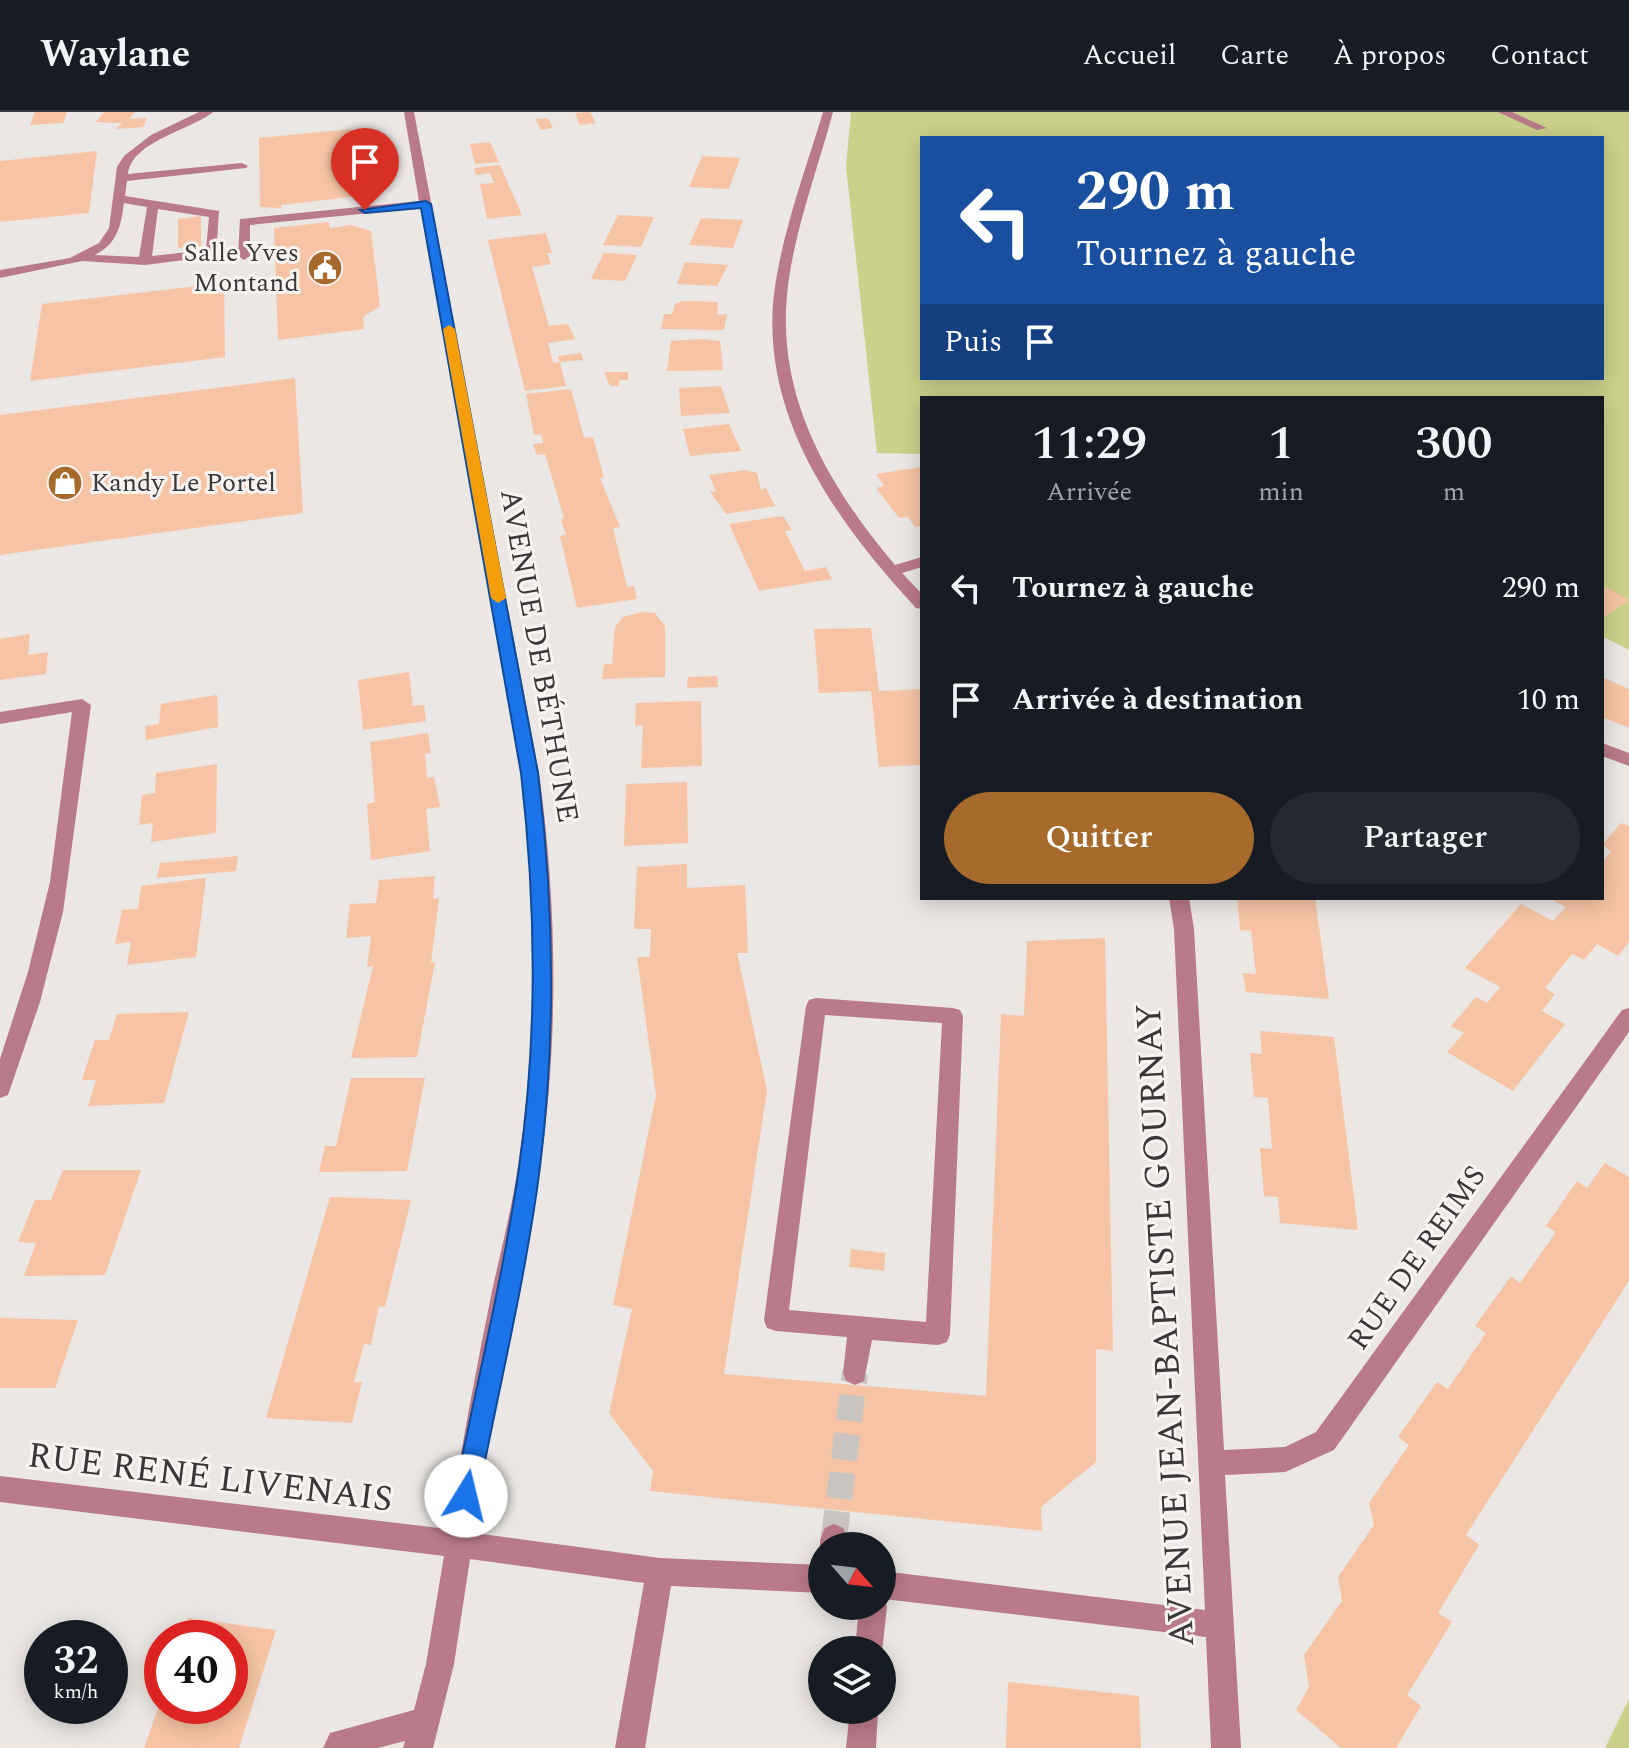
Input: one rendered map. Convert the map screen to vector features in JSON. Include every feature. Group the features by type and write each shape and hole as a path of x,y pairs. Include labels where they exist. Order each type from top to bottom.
{"street":[{"path":"84,258 103,246 113,234 121,178 128,158 142,145 208,112"},
{"name":"AVENUE DE BÉTHUNE","path":"409,112 530,773 538,832 543,919 540,1053 529,1167 476,1434 440,1664 421,1735"},
{"path":"828,112 784,277 779,318 780,360 807,447 842,507 889,571 920,602"},
{"path":"1503,112 1541,128"},
{"path":"121,178 242,166"},
{"path":"0,274 84,258 145,261 212,253 215,214 119,199"},
{"path":"244,256 244,222 426,204"},
{"path":"145,261 153,205"},
{"path":"889,571 920,563"},
{"path":"0,718 82,705 64,854 52,914 34,986 0,1089"},
{"path":"1604,750 1629,760"},
{"name":"AVENUE JEAN-BAPTISTE GOURNAY","path":"1179,900 1184,929 1226,1748"},
{"path":"816,1006 953,1016 938,1334 861,1327 776,1320 816,1006"},
{"name":"RUE DE REIMS","path":"1213,1462 1288,1460 1306,1455 1325,1441 1629,1016"},
{"path":"855,1373 861,1327"},
{"name":"RUE RENÉ LIVENAIS","path":"0,1489 326,1526 660,1572 808,1578"},
{"path":"630,1748 660,1572"},
{"path":"896,1587 1219,1625"},
{"path":"861,1748 863,1724"},
{"path":"338,1748 340,1743 421,1735"}],"green space":[{"path":"851,112 1629,112 1629,650 1604,637 1604,396 920,396 920,454 877,453 846,166"},
{"path":"1629,1699 1629,1748 1605,1748"}],"building":[{"path":"35,112 67,112 63,123 30,125"},
{"path":"104,112 135,112 129,119 147,118 143,127 116,129 122,123 96,122"},
{"path":"590,112 596,123 580,125 575,113"},
{"path":"548,118 553,128 541,130 535,119"},
{"path":"351,129 359,196 281,205 282,208 260,207 259,138"},
{"path":"490,142 499,162 475,164 470,144"},
{"path":"97,151 89,213 0,222 0,161"},
{"path":"702,156 740,158 729,189 689,187"},
{"path":"500,165 522,215 487,219 480,184 494,183 490,173 476,175 474,168"},
{"path":"618,215 654,217 641,247 603,245"},
{"path":"201,216 201,246 178,248 178,219"},
{"path":"701,218 743,220 733,248 689,245"},
{"name":"Salle Yves Montand","path":"329,222 330,228 351,225 371,231 380,306 363,317 364,329 278,340 274,228"},
{"path":"546,233 552,253 547,253 551,264 532,267 549,326 568,324 575,339 548,343 553,363 560,362 566,386 525,391 488,240"},
{"path":"604,253 637,255 625,281 591,279"},
{"path":"685,262 728,265 717,286 677,284"},
{"path":"224,283 225,357 30,381 42,304"},
{"path":"683,301 718,302 717,315 727,314 724,330 661,329 664,314 672,314 675,304"},
{"path":"671,341 720,341 723,370 667,371"},
{"path":"581,353 583,360 560,362 558,356"},
{"path":"604,372 628,372 628,380 619,380 619,386 610,386"},
{"path":"295,378 303,513 0,555 0,415"},
{"path":"721,386 730,413 681,416 679,388"},
{"path":"571,389 584,438 593,437 604,478 600,478 620,527 613,528 627,587 634,586 637,599 577,608 560,536 566,535 561,520 564,518 545,454 537,455 533,444 543,443 541,434 534,435 526,394"},
{"path":"729,424 741,451 690,456 683,429"},
{"path":"920,467 920,526 915,527 908,517 899,518 876,488 884,486 876,474"},
{"path":"746,470 757,473 761,490 766,488 775,506 726,514 710,492 716,491 709,475"},
{"path":"783,516 792,530 785,531 805,571 826,567 832,579 759,591 729,524"},
{"path":"1604,586 1629,600 1604,618"},
{"path":"643,612 655,613 665,626 665,677 602,679 604,664 612,664 615,627 623,617"},
{"path":"871,628 879,691 920,689 920,765 879,767 871,691 819,693 814,629"},
{"path":"30,634 28,655 48,652 46,674 0,680 0,639"},
{"path":"409,672 413,706 424,705 426,721 363,730 358,680"},
{"path":"717,676 718,687 687,688 688,677"},
{"path":"1604,678 1629,689 1629,728 1604,718"},
{"path":"217,695 218,727 146,740 145,726 159,724 161,704"},
{"path":"701,701 702,766 641,768 643,725 635,726 636,703"},
{"path":"428,733 431,753 425,754 427,778 434,777 440,807 426,809 430,851 371,860 367,804 375,802 370,742"},
{"path":"217,764 216,833 151,842 153,823 139,825 142,795 155,793 156,773"},
{"path":"687,782 688,843 624,846 626,784"},
{"path":"1621,823 1629,826 1629,942 1618,956 1597,944 1584,960 1572,954 1545,988 1555,994 1542,1011 1565,1024 1513,1091 1447,1052 1464,1033 1451,1026 1476,997 1487,1003 1500,987 1465,968 1521,904 1553,921 1566,907 1555,900 1604,900 1604,860 1611,851 1604,843"},
{"path":"238,856 236,871 157,878 160,863"},
{"path":"687,864 687,888 745,885 748,953 737,953 767,1090 724,1374 986,1396 1001,1014 1024,1016 1027,941 1105,938 1113,1351 1096,1349 1096,1462 1041,1507 1042,1531 650,1491 653,1471 609,1413 632,1309 613,1305 656,1095 637,957 650,957 651,929 634,929 637,867"},
{"path":"435,876 433,899 439,898 431,963 435,962 417,1057 351,1058 373,966 367,967 371,936 346,938 350,904 376,903 379,880"},
{"path":"206,878 196,957 127,965 131,942 115,944 122,910 138,909 141,886"},
{"path":"1237,900 1315,900 1329,999 1246,992 1243,973 1256,974 1251,931 1240,930"},
{"path":"189,1012 164,1103 88,1106 96,1080 82,1080 85,1070 95,1040 109,1040 117,1014"},
{"path":"1260,1031 1334,1037 1358,1230 1280,1223 1278,1197 1264,1196 1260,1148 1272,1149 1268,1098 1254,1097 1250,1053 1262,1054"},
{"path":"351,1078 425,1078 407,1171 319,1172 325,1146 336,1146"},
{"path":"1605,1163 1629,1177 1629,1281 1466,1535 1479,1545 1438,1613 1452,1622 1407,1695 1421,1706 1396,1748 1341,1748 1296,1710 1309,1687 1304,1655 1342,1601 1338,1577 1374,1525 1369,1503 1409,1445 1398,1437 1437,1382 1448,1389 1486,1333 1475,1326 1511,1276 1520,1283 1556,1232 1546,1226 1577,1181 1587,1188"},
{"path":"63,1170 141,1170 105,1275 24,1276 36,1243 18,1242 35,1200 51,1200"},
{"path":"330,1197 411,1200 385,1307 379,1306 371,1345 364,1344 354,1382 362,1382 352,1423 266,1418"},
{"path":"851,1249 885,1253 884,1271 849,1267"},
{"path":"0,1318 78,1320 55,1388 0,1388"},
{"path":"248,1626 276,1630 248,1719"},
{"path":"1008,1682 1139,1696 1141,1748 1006,1748"},
{"path":"152,1724 247,1724 239,1748 144,1748"}],"tunnel":[{"path":"835,1532 855,1373"}],"slow traffic":[{"path":"449,329 498,598"}],"place":[{"name":"Salle Yves Montand","path":"325,268"},
{"name":"Kandy Le Portel","path":"65,483"}],"route":[{"path":"365,210 426,204 530,773 541,864 542,1013 529,1167 466,1496"}]}
